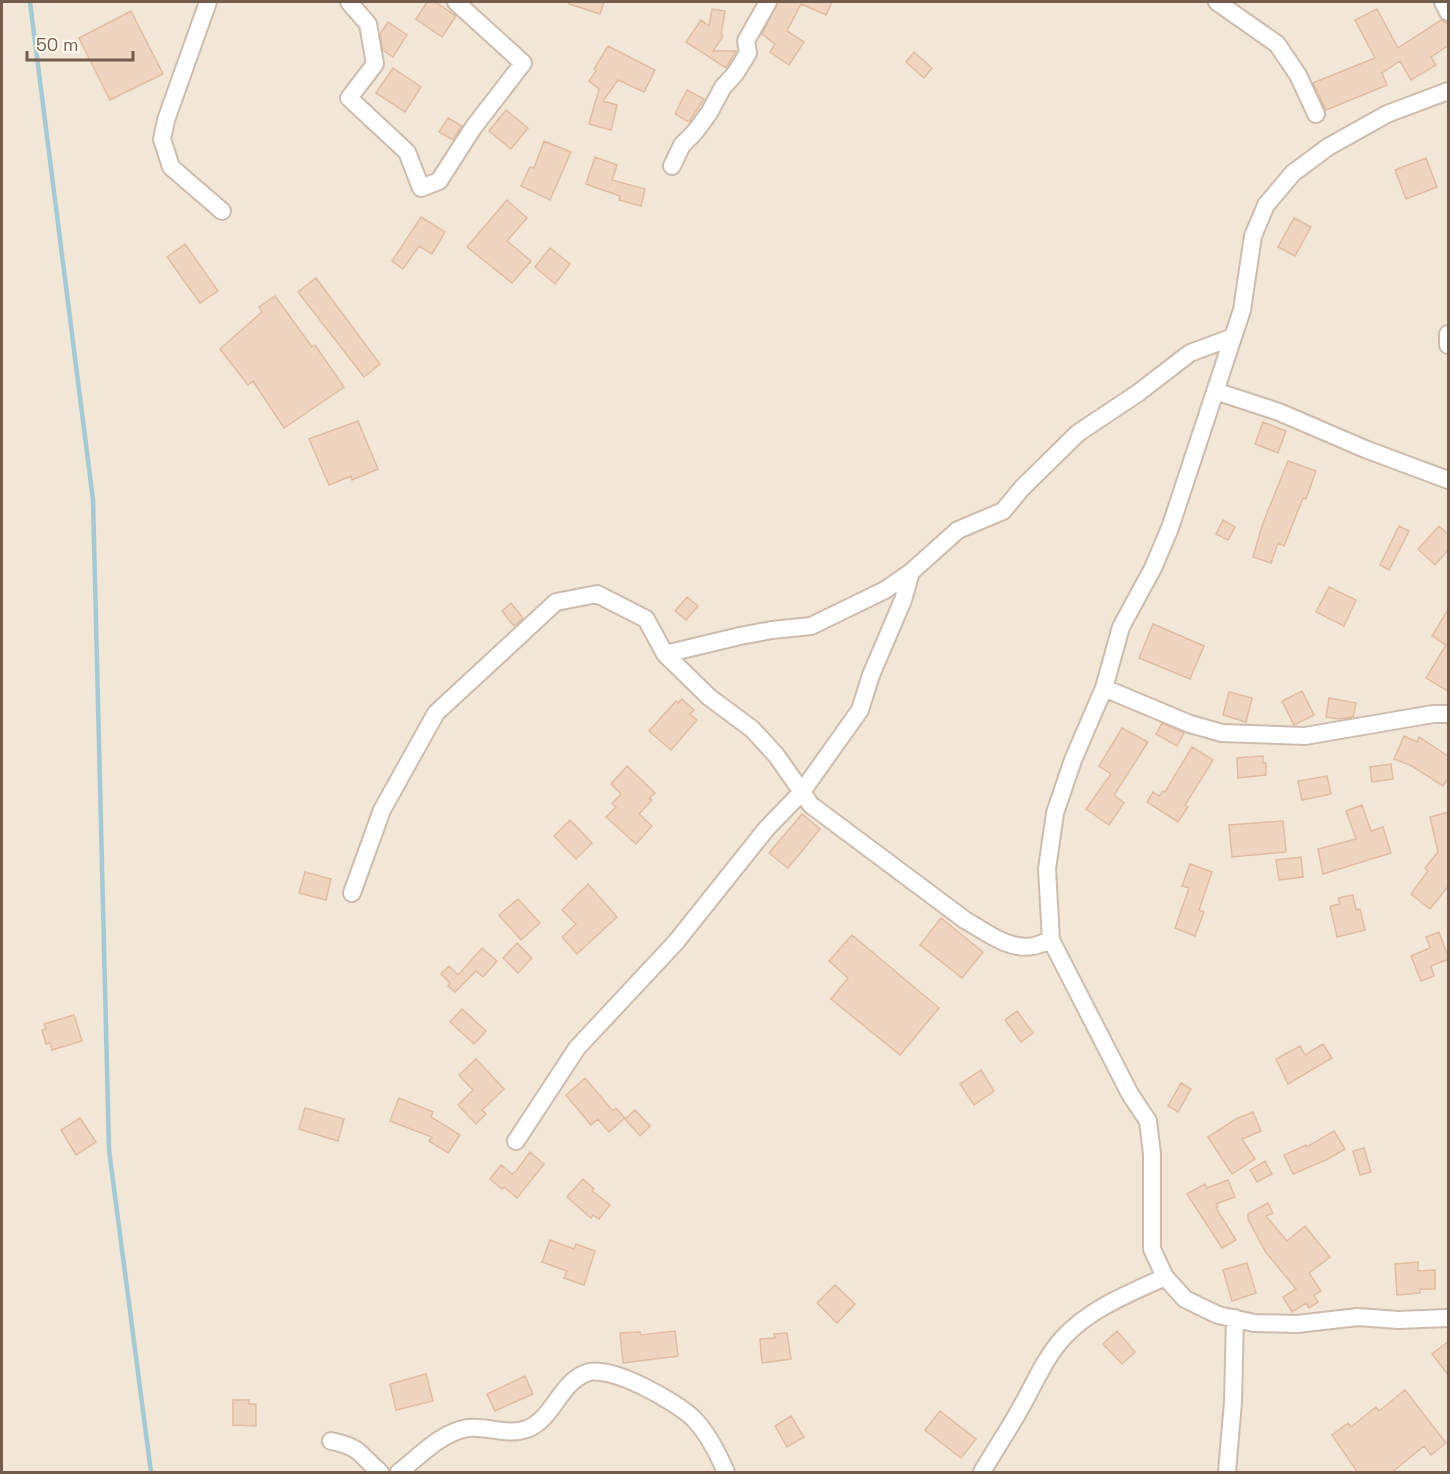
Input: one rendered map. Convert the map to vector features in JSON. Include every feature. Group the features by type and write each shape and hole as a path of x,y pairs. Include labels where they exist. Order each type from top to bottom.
{"street":[{"path":"208,2 166,120 162,139 171,167 222,211"},
{"path":"349,2 368,24 375,64 349,98 407,152 421,188 439,181 473,128 523,63 456,2"},
{"path":"672,166 682,145 709,113 723,87 735,74 748,53 746,41 768,2"},
{"path":"1218,2 1277,44 1298,75 1316,114"},
{"path":"1443,2 1449,12"},
{"path":"1449,91 1387,114 1328,147 1293,173 1266,205 1253,236 1242,310 1170,528 1153,568 1121,627 1104,688 1073,760 1055,813 1047,869 1052,940 1130,1094 1148,1121 1152,1154 1152,1249 1165,1277 1185,1299 1218,1316 1254,1323 1297,1324 1358,1317 1398,1320 1449,1318"},
{"path":"1449,334 1449,345"},
{"path":"665,654 761,632 812,626 885,590 911,572 958,530 1003,511 1022,488 1078,433 1138,393 1190,353 1233,337"},
{"path":"1215,391 1279,412 1365,449 1449,480"},
{"path":"516,1141 577,1048 676,942 767,828 801,793 860,710 871,675 903,600 911,572"},
{"path":"352,893 382,810 436,713 556,602 597,594 646,619 665,654 709,697 753,729 776,755 810,805 965,920 1009,944 1031,946 1052,940"},
{"path":"1104,688 1190,724 1222,734 1305,736 1433,714 1449,714"},
{"path":"982,1473 1021,1409 1042,1366 1063,1338 1084,1320 1123,1297 1165,1277"},
{"path":"1227,1473 1233,1402 1235,1318"},
{"path":"399,1473 441,1439 467,1428 518,1432 533,1426 575,1380 587,1372 596,1372 624,1379 674,1402 695,1420 720,1458 726,1473"},
{"path":"331,1442 349,1445 360,1452 380,1473"}],"shaded area":[{"path":"2,2 1448,2 1448,1472 2,1472"}],"building":[{"path":"427,2 435,2 456,16 442,37 416,19"},
{"path":"570,2 604,2 600,14 569,4"},
{"path":"778,2 832,2 826,15 801,4 787,31 804,42 789,65 770,52 775,44 762,34"},
{"path":"712,9 725,11 721,34 723,36 713,51 736,51 726,68 686,42 701,20 709,26"},
{"path":"1377,9 1398,48 1441,20 1449,24 1449,45 1431,57 1436,65 1411,80 1400,61 1382,73 1387,85 1326,110 1313,83 1375,58 1355,20"},
{"path":"131,11 163,74 110,100 79,38"},
{"path":"388,22 407,35 393,57 383,50 380,34"},
{"path":"608,46 655,70 644,92 618,80 603,101 617,105 611,130 589,124 599,89 589,81"},
{"path":"914,52 932,68 924,78 906,62"},
{"path":"393,68 421,87 405,112 376,93"},
{"path":"687,90 704,99 689,122 675,114"},
{"path":"506,110 528,128 511,149 489,131"},
{"path":"448,118 462,126 453,140 439,132"},
{"path":"544,141 571,152 550,200 521,186 530,167 534,168"},
{"path":"595,157 617,165 612,180 645,189 641,206 619,200 620,196 586,184"},
{"path":"1426,158 1437,187 1406,199 1395,170"},
{"path":"507,200 527,218 507,241 531,261 512,283 467,247"},
{"path":"421,217 445,232 432,254 419,246 403,269 392,261"},
{"path":"1294,218 1311,227 1295,256 1278,247"},
{"path":"185,244 218,291 200,303 167,257"},
{"path":"550,248 570,264 555,284 535,267"},
{"path":"316,278 380,364 364,377 298,292"},
{"path":"275,296 312,347 315,345 344,387 284,428 253,381 248,385 220,349 262,312 259,307"},
{"path":"358,421 378,469 352,480 351,476 329,485 309,439"},
{"path":"1263,422 1286,431 1278,453 1255,444"},
{"path":"1288,461 1316,471 1284,546 1278,543 1271,563 1253,557 1263,523"},
{"path":"1223,520 1235,527 1228,540 1216,534"},
{"path":"1399,526 1409,531 1389,570 1380,565"},
{"path":"1439,526 1449,535 1449,549 1435,565 1418,549"},
{"path":"1329,587 1356,600 1344,626 1316,612"},
{"path":"687,597 698,606 686,620 675,611"},
{"path":"511,603 523,618 514,626 502,611"},
{"path":"1449,608 1449,692 1426,678 1446,645 1432,636"},
{"path":"1153,624 1204,646 1190,679 1139,658"},
{"path":"1302,691 1314,715 1294,725 1282,701"},
{"path":"1229,692 1252,698 1246,722 1223,715"},
{"path":"1329,698 1356,703 1353,717 1339,719 1326,717"},
{"path":"682,699 694,710 690,714 697,720 671,750 649,731 676,701 678,703"},
{"path":"1162,723 1184,733 1177,746 1156,734"},
{"path":"1122,728 1148,742 1114,795 1124,803 1109,825 1086,809 1111,774 1099,766"},
{"path":"1404,736 1417,742 1419,737 1449,757 1449,777 1443,786 1412,766 1394,759"},
{"path":"1192,747 1213,760 1185,805 1188,807 1178,822 1147,802 1153,792 1159,796 1163,791 1165,792"},
{"path":"1263,756 1263,763 1266,763 1266,775 1238,778 1237,758"},
{"path":"1391,764 1393,779 1372,782 1370,767"},
{"path":"627,766 655,793 649,798 652,800 639,814 652,826 636,844 606,817 616,807 612,804 621,794 611,784"},
{"path":"1327,776 1331,794 1302,800 1298,781"},
{"path":"1362,805 1371,831 1383,827 1391,853 1323,874 1318,849 1356,839 1346,811"},
{"path":"1449,812 1449,885 1430,909 1411,894 1428,871 1425,868 1438,852 1430,817"},
{"path":"802,814 820,829 788,868 769,853"},
{"path":"570,820 592,843 576,859 554,836"},
{"path":"1283,821 1286,852 1232,857 1229,825"},
{"path":"1301,857 1303,877 1279,880 1276,860"},
{"path":"1190,864 1212,872 1199,910 1204,912 1195,936 1175,928 1189,888 1182,886"},
{"path":"305,872 331,879 326,900 299,893"},
{"path":"588,884 617,917 577,954 562,937 576,924 562,910"},
{"path":"1353,895 1356,910 1360,909 1365,930 1337,937 1330,906 1340,904 1338,898"},
{"path":"518,899 540,923 521,940 499,915"},
{"path":"941,918 983,952 962,978 920,945"},
{"path":"1439,932 1449,959 1431,966 1434,976 1421,981 1411,956 1430,948 1426,937"},
{"path":"852,935 939,1008 900,1055 831,999 848,978 829,961"},
{"path":"517,943 532,958 518,973 503,958"},
{"path":"482,948 497,961 483,977 476,971 455,992 448,986 450,983 441,974 449,966 458,975"},
{"path":"462,1009 486,1031 474,1044 450,1022"},
{"path":"1017,1011 1033,1033 1021,1042 1005,1020"},
{"path":"74,1015 82,1041 52,1050 50,1043 46,1044 42,1030 46,1029 44,1024"},
{"path":"1323,1044 1332,1058 1288,1084 1276,1059 1300,1046 1305,1055"},
{"path":"476,1059 504,1089 482,1110 486,1114 476,1124 458,1105 473,1090 459,1075"},
{"path":"981,1070 994,1091 974,1105 960,1084"},
{"path":"585,1078 613,1111 616,1108 625,1118 609,1132 598,1119 591,1125 566,1095"},
{"path":"1181,1083 1191,1089 1178,1112 1168,1106"},
{"path":"399,1098 433,1112 431,1117 460,1135 448,1153 429,1141 432,1137 390,1121"},
{"path":"305,1108 344,1119 338,1141 299,1129"},
{"path":"635,1110 650,1126 640,1136 625,1119"},
{"path":"1253,1112 1261,1131 1242,1139 1255,1159 1232,1174 1208,1137 1236,1119"},
{"path":"80,1118 96,1142 76,1155 61,1130"},
{"path":"1334,1131 1345,1149 1293,1174 1284,1155 1306,1145 1307,1147"},
{"path":"1364,1148 1371,1172 1360,1175 1353,1151"},
{"path":"530,1152 544,1164 517,1198 490,1179 501,1165 512,1174"},
{"path":"1265,1161 1272,1174 1257,1182 1250,1170"},
{"path":"583,1179 594,1189 592,1191 610,1205 599,1219 593,1215 591,1218 567,1197"},
{"path":"1228,1180 1235,1197 1216,1204 1218,1207 1216,1208 1236,1240 1222,1248 1187,1194 1205,1184 1207,1188"},
{"path":"1268,1203 1273,1213 1266,1216 1287,1241 1305,1226 1330,1257 1309,1273 1321,1291 1314,1295 1318,1302 1309,1308 1306,1303 1292,1312 1283,1297 1296,1289 1265,1251 1248,1219 1248,1214"},
{"path":"550,1240 574,1249 576,1244 595,1251 584,1285 564,1278 567,1271 542,1262"},
{"path":"1418,1262 1418,1271 1435,1270 1435,1289 1420,1289 1420,1293 1397,1295 1395,1264"},
{"path":"1247,1263 1256,1293 1232,1301 1223,1270"},
{"path":"835,1285 855,1304 837,1323 817,1303"},
{"path":"675,1331 678,1356 623,1363 620,1333 640,1332 641,1335"},
{"path":"1117,1331 1135,1352 1122,1364 1103,1344"},
{"path":"787,1333 791,1359 762,1363 760,1339 775,1338 774,1334"},
{"path":"1449,1341 1449,1376 1432,1354"},
{"path":"426,1374 433,1401 396,1410 390,1384"},
{"path":"525,1376 533,1394 495,1411 487,1394"},
{"path":"1405,1390 1446,1443 1431,1455 1424,1446 1391,1473 1358,1473 1332,1435 1348,1423 1351,1427 1376,1407 1379,1411"},
{"path":"233,1400 249,1400 249,1404 256,1404 256,1426 233,1425"},
{"path":"940,1411 976,1439 961,1458 925,1430"},
{"path":"791,1416 804,1437 787,1447 775,1426"}],"waterway":[{"path":"30,2 93,500 109,1150 151,1472"}]}
